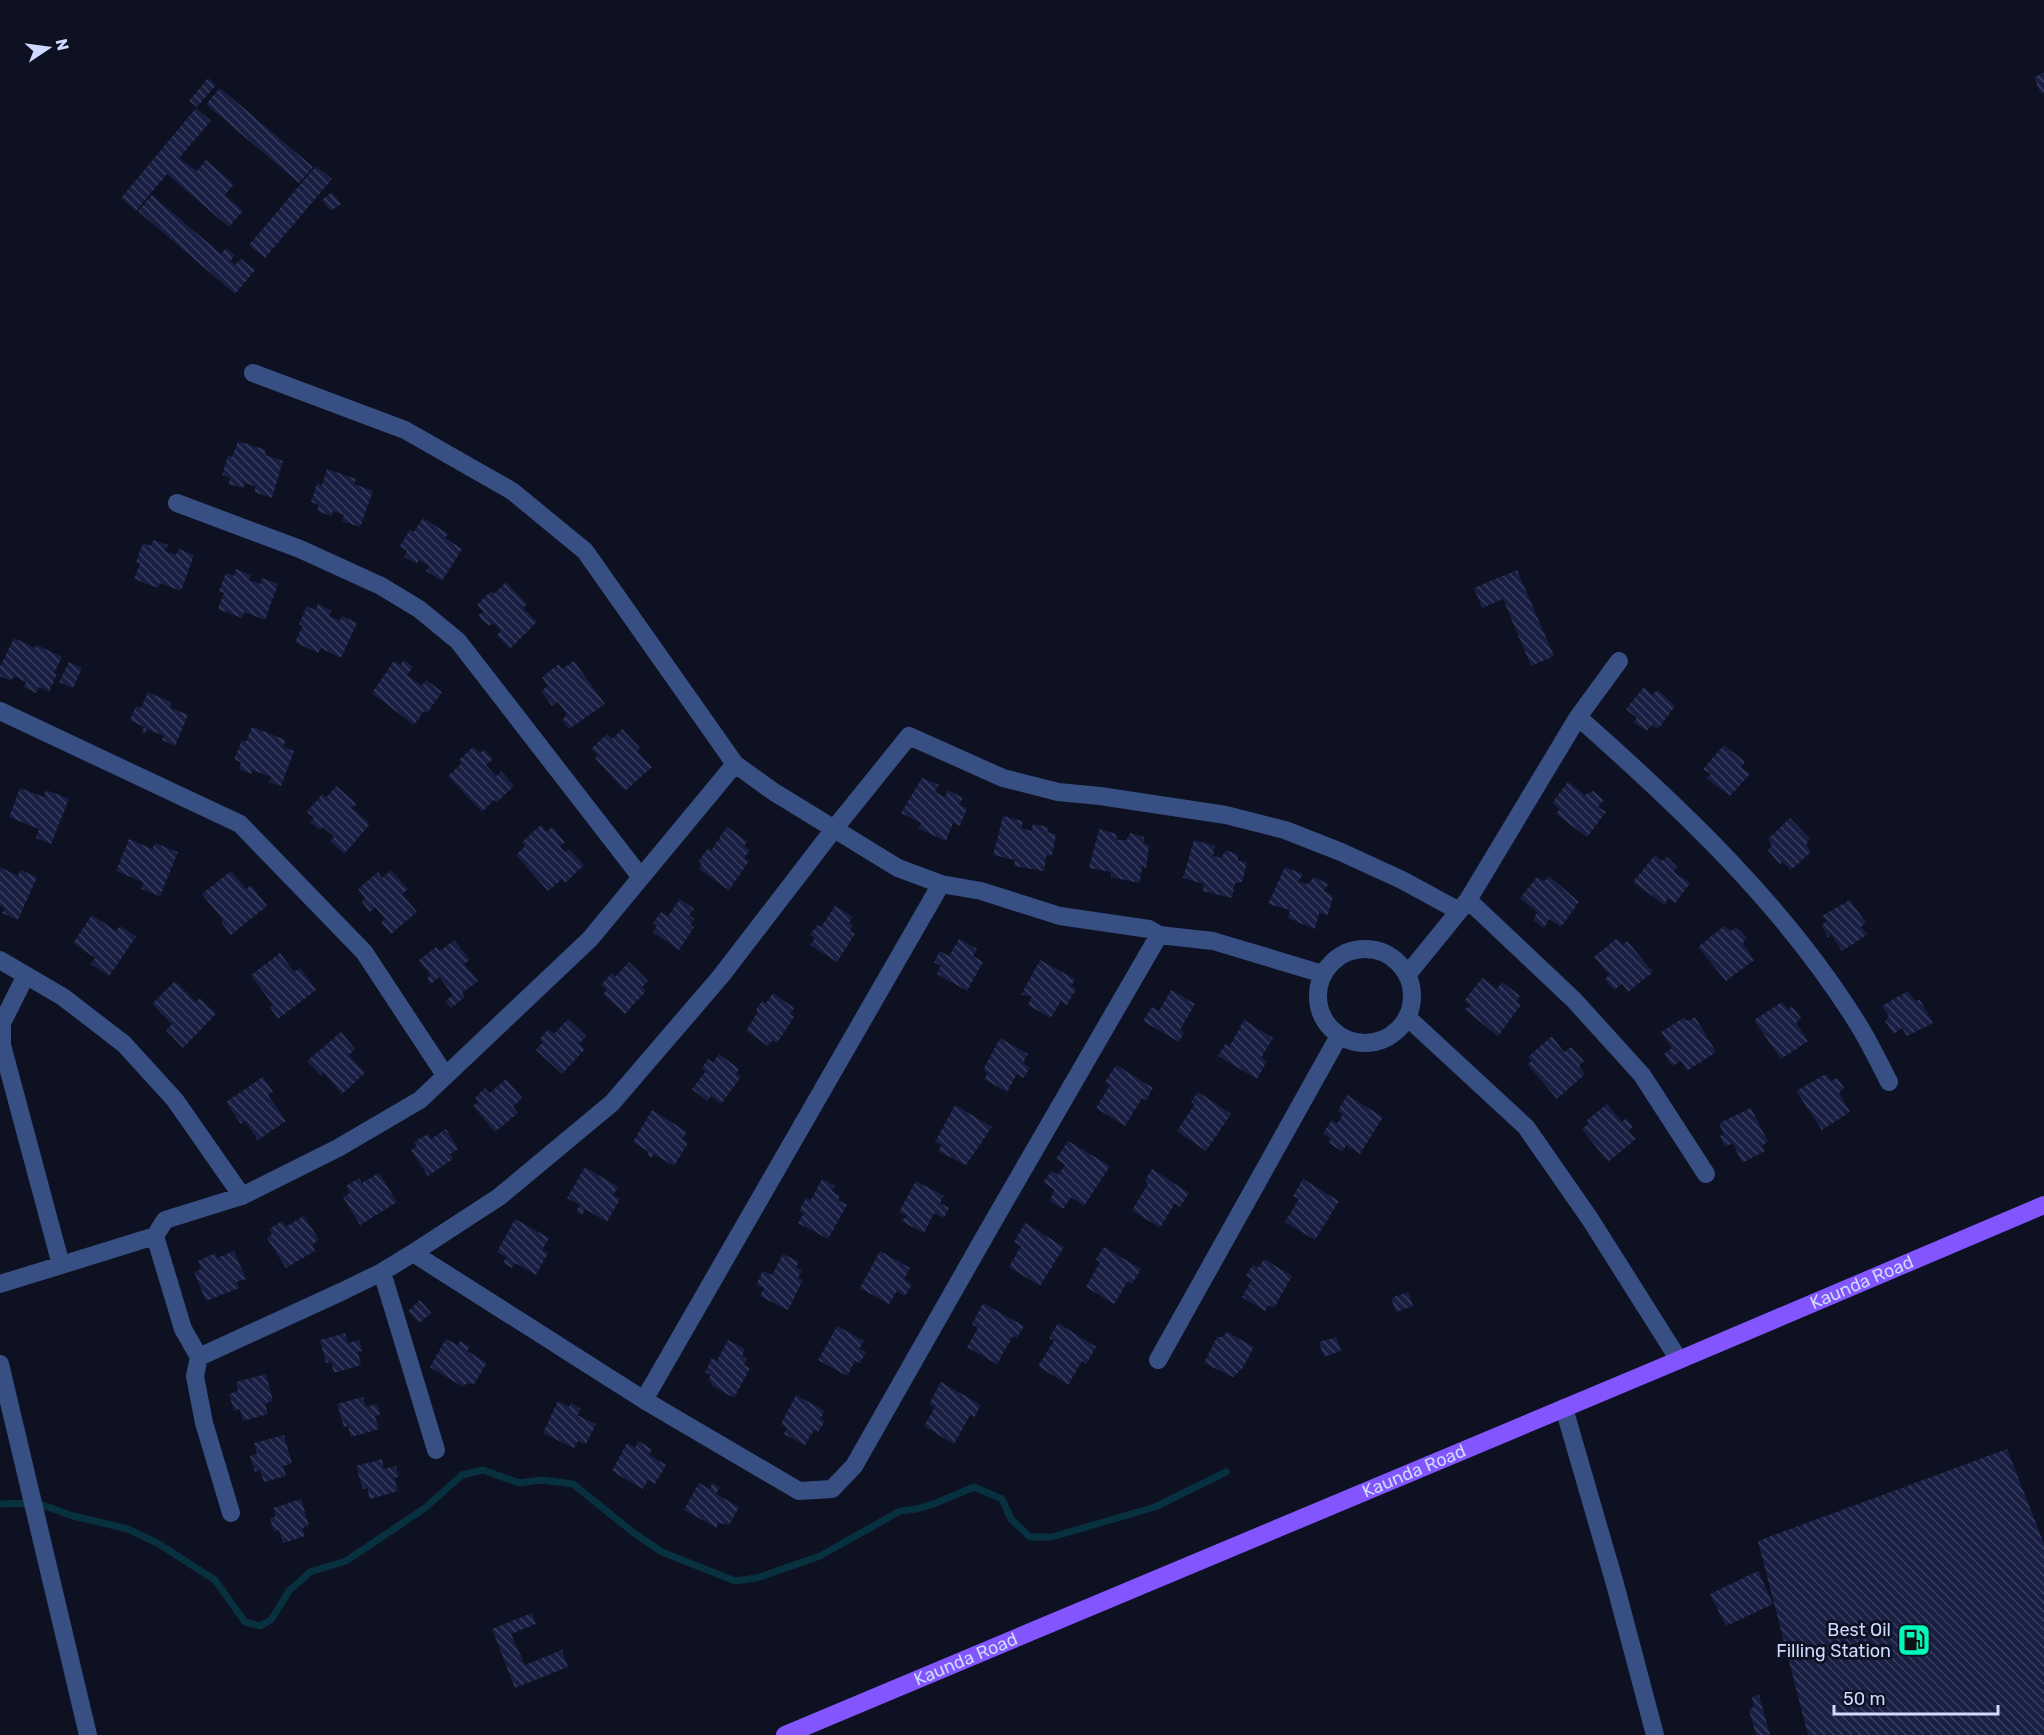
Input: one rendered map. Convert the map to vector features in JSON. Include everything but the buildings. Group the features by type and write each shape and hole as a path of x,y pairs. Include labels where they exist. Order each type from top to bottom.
{"main road":[{"name":"Kaunda Road","path":"785,1735 2044,1205"}],"street":[{"path":"253,373 405,430 512,491 585,551 735,764 774,792 898,868 941,884 981,891 1060,916 1149,929 1159,935 1213,942 1323,974"},
{"path":"177,503 300,549 381,586 419,609 458,641 640,876"},
{"path":"1407,975 1463,906 1578,717 1619,661"},
{"path":"0,711 240,824 364,952 445,1075"},
{"path":"1578,717 1647,778 1693,823 1803,946 1862,1030 1888,1082"},
{"path":"199,1357 382,1272 413,1253 499,1197 612,1103 722,976 834,829 909,736 1004,778 1058,792 1226,815 1285,830 1463,906 1574,1000 1642,1075 1706,1174"},
{"path":"0,1284 154,1236 165,1220 242,1196 338,1148 420,1100 590,939 735,764"},
{"path":"644,1400 941,884"},
{"path":"413,1253 644,1400 799,1491 832,1489 854,1466 1159,935"},
{"path":"1369,948 1387,953 1402,965 1411,981 1413,1000 1408,1018 1396,1032 1380,1042 1362,1044 1339,1036 1329,1027 1320,1010 1318,992 1323,974 1335,959 1351,950 1369,948"},
{"path":"0,960 63,997 124,1044 175,1100 242,1196"},
{"path":"26,975 2,1023 2,1045 61,1265"},
{"path":"1408,1018 1526,1127 1590,1219 1679,1360"},
{"path":"1158,1360 1339,1036"},
{"path":"154,1236 183,1329 199,1357 195,1376 204,1423 231,1513"},
{"path":"382,1272 436,1450"},
{"path":"0,1364 88,1735"},
{"path":"1564,1408 1615,1584 1655,1735"}],"waterway":[{"path":"0,1504 37,1503 73,1516 128,1529 159,1544 215,1580 245,1622 260,1626 271,1620 289,1591 310,1572 346,1561 425,1508 462,1475 483,1470 519,1483 542,1480 573,1484 634,1533 662,1552 735,1581 757,1578 820,1556 900,1511 936,1503 974,1487 1002,1499 1011,1519 1030,1537 1052,1537 1155,1507 1226,1472"}],"place":[{"name":"Best Oil Filling Station","path":"1914,1640"}]}
